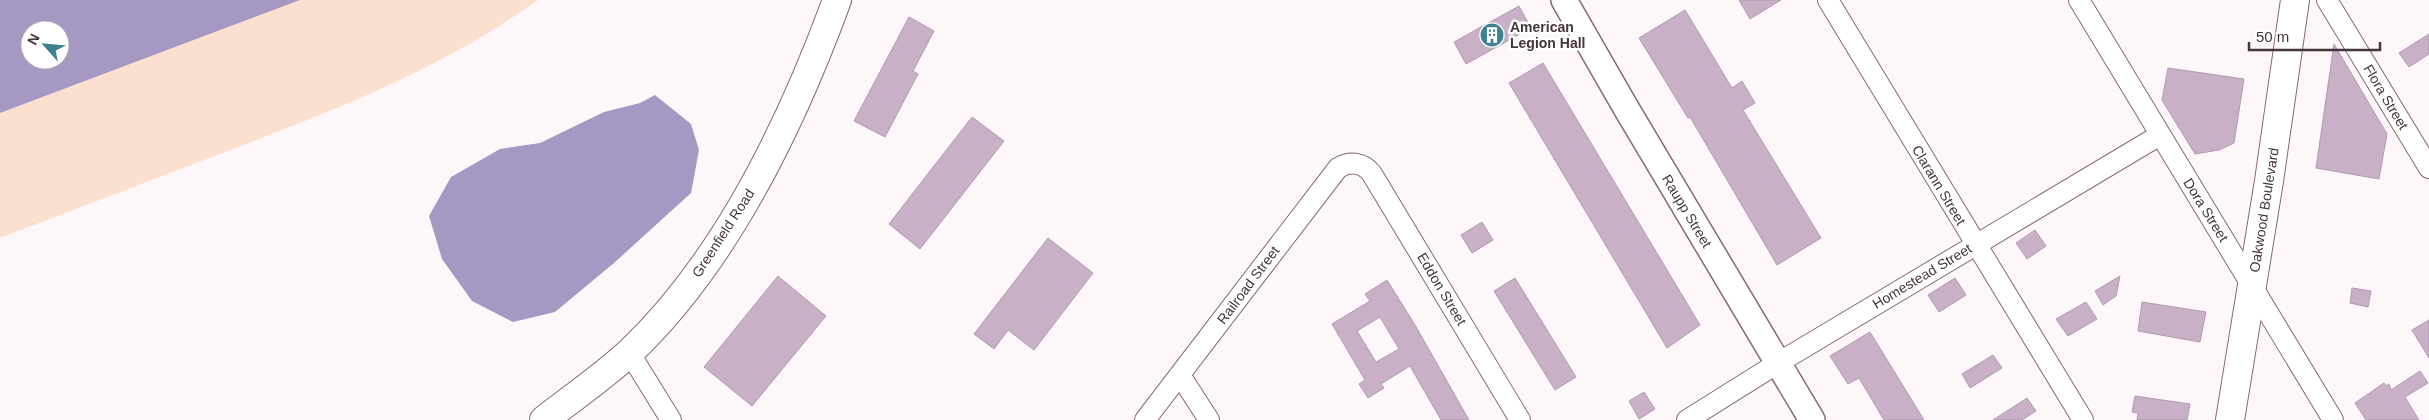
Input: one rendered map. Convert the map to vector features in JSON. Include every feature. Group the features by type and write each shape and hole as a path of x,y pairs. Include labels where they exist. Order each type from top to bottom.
{"main road":[{"name":"Greenfield Road","path":"544,420 629,352 673,305 711,256 744,205 771,153 827,29 837,0"},
{"path":"827,29 855,0"},
{"name":"Oakwood Boulevard","path":"2230,420 2269,181 2295,0"}],"street":[{"name":"Raupp Street","path":"1564,0 1626,108 1812,420"},
{"name":"Clarann Street","path":"1828,0 2083,420"},
{"name":"Dora Street","path":"2079,0 2333,420"},
{"name":"Flora Street","path":"2327,0 2429,168"},
{"name":"Homestead Street","path":"1687,420 1778,363 2160,135"},
{"name":"Railroad Street","path":"1145,420 1338,168 1345,164 1358,163"},
{"name":"Eddon Street","path":"1358,163 1368,168 1372,174 1520,420"},
{"path":"629,352 671,420"},
{"path":"1180,375 1209,420"}],"shaded area":[{"path":"0,0 300,0 0,113"},
{"path":"299,0 538,0 466,46 429,66 352,102 0,238 0,113"},
{"path":"655,95 691,124 699,150 691,193 614,263 555,312 513,322 472,301 442,259 429,216 451,177 500,149 540,143 604,112 640,103"}],"building":[{"path":"1739,0 1781,0 1750,19"},
{"name":"American Legion Hall","path":"1519,6 1531,28 1466,64 1454,42"},
{"path":"1685,10 1732,88 1742,81 1755,103 1743,110 1821,238 1777,265 1690,117 1688,118 1639,38"},
{"path":"909,17 934,31 913,71 918,74 885,137 854,121"},
{"path":"2429,34 2429,54 2409,67 2399,53"},
{"path":"2334,44 2387,134 2379,179 2316,168"},
{"path":"1543,63 1700,325 1667,348 1509,83"},
{"path":"2168,68 2244,79 2234,143 2219,150 2195,154 2162,100"},
{"path":"972,117 1004,141 920,249 889,224"},
{"path":"1482,222 1493,240 1472,253 1461,235"},
{"path":"2035,230 2046,246 2027,259 2016,243"},
{"path":"1048,238 1093,273 1034,350 1008,330 994,349 974,334"},
{"path":"778,276 826,316 752,406 704,367"},
{"path":"2120,276 2116,296 2103,305 2095,291"},
{"path":"1515,278 1576,377 1555,390 1494,291"},
{"path":"1955,278 1966,295 1939,312 1928,295"},
{"path":"1387,280 1469,420 1441,420 1410,366 1381,384 1384,388 1368,398 1359,384 1365,380 1332,324 1370,301 1365,294","holes":["1380,317 1399,349 1376,362 1357,331"]},
{"path":"2352,288 2371,291 2368,307 2350,303"},
{"path":"2086,302 2097,319 2068,336 2056,319"},
{"path":"2142,302 2206,312 2200,342 2138,331"},
{"path":"2429,320 2429,358 2412,330"},
{"path":"1870,332 1924,420 1884,420 1859,378 1848,384 1830,356"},
{"path":"1993,355 2002,368 1970,388 1962,374"},
{"path":"2420,371 2428,383 2405,397 2419,420 2366,420 2355,403 2384,383 2386,386 2389,384 2391,390"},
{"path":"1644,392 1655,409 1639,419 1629,401"},
{"path":"2135,396 2190,404 2187,420 2137,420 2138,413 2132,412"},
{"path":"2027,398 2036,411 2022,420 1993,420"}],"place":[{"name":"American Legion Hall","path":"1492,35"}]}
